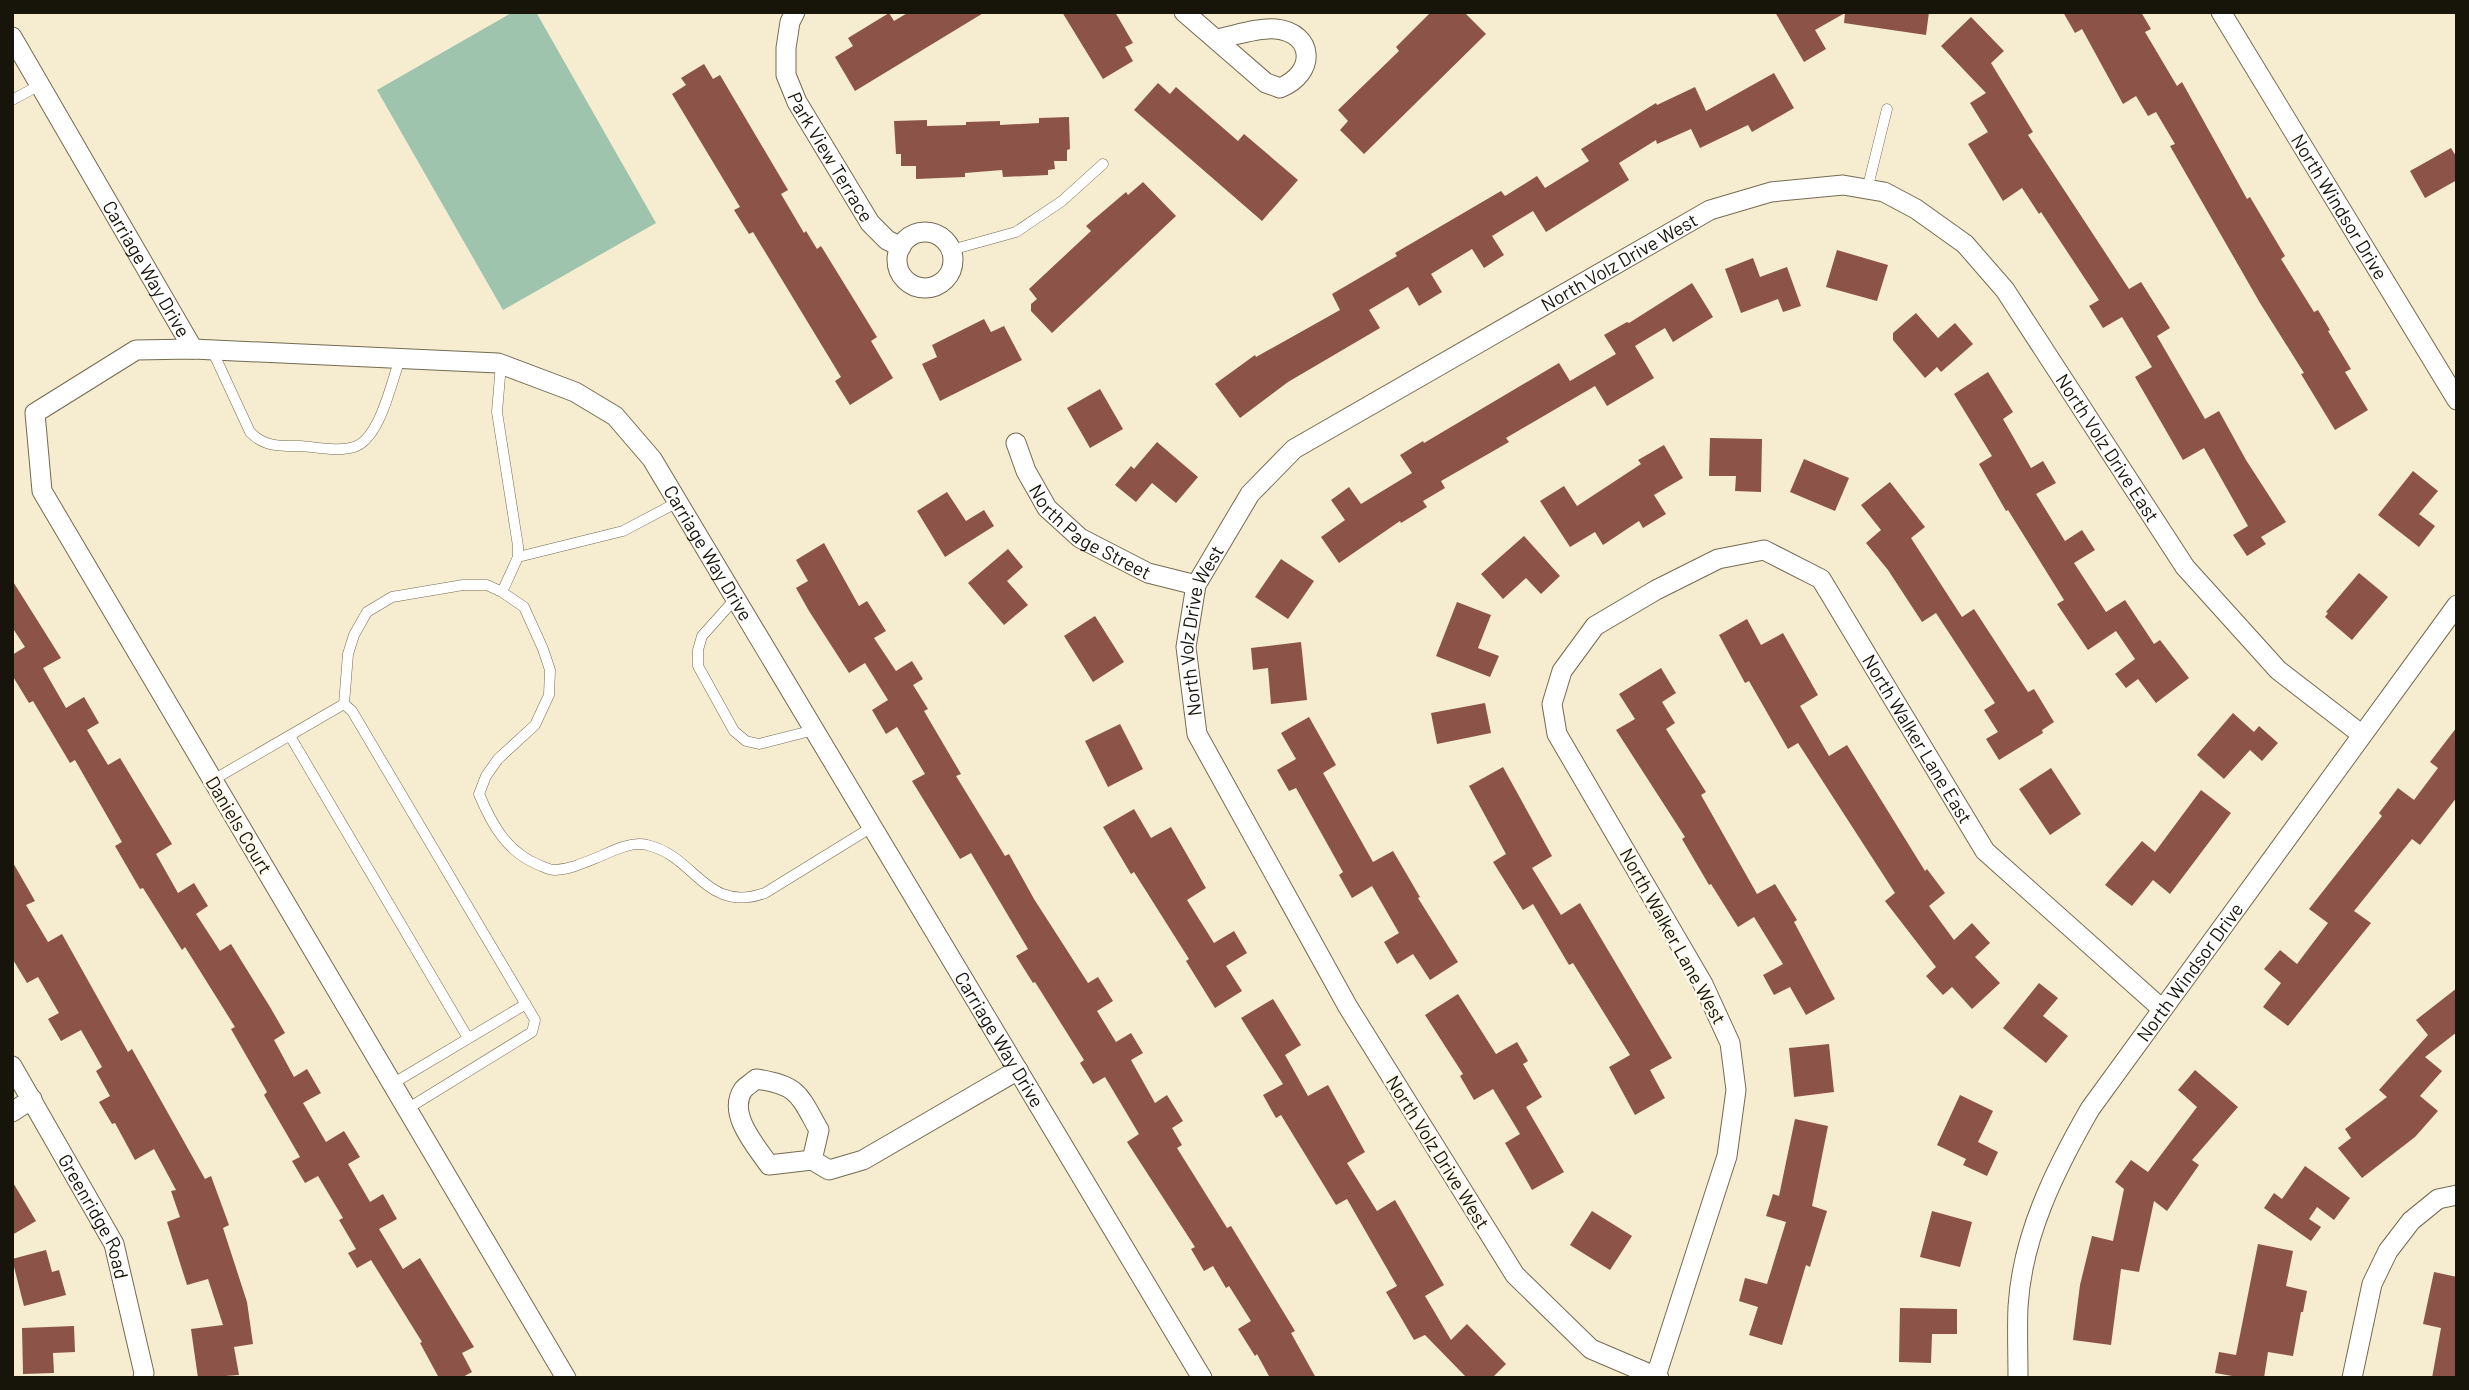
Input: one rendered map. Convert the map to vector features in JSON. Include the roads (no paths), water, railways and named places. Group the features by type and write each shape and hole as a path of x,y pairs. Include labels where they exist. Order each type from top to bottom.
{"street":[{"name":"Park View Terrace","path":"795,12 790,22 786,48 786,75 797,102 870,223 887,240 901,247"},
{"path":"1184,12 1216,39"},
{"name":"North Windsor Drive","path":"2221,12 2457,400"},
{"name":"Carriage Way Drive","path":"12,37 202,350 500,364 575,392 615,416 652,459 1202,1378"},
{"name":"North Volz Drive East","path":"1843,185 1884,192 1916,209 1965,244 2006,290 2185,567 2277,670 2361,734"},
{"name":"North Volz Drive West","path":"1658,1377 1591,1349 1515,1275 1348,1007 1196,734 1185,647 1196,585 1250,494 1294,449 1710,210 1771,192 1843,185"},
{"path":"923,232 935,234 947,241 954,258 953,268 945,281 934,287 921,288 910,284 901,275 897,261 901,247 912,235 923,232"},
{"name":"Daniels Court","path":"202,350 136,350 35,413 42,491 566,1378"},
{"name":"North Page Street","path":"1016,443 1026,471 1047,508 1080,538 1148,573 1196,585"},
{"name":"North Walker Lane East","path":"1656,590 1718,559 1764,550 1821,579 1985,850 2162,1009"},
{"name":"North Walker Lane West","path":"1656,590 1595,626 1562,671 1552,704 1558,734 1703,984 1730,1043 1736,1090 1727,1156 1658,1377"},
{"name":"North Windsor Drive","path":"2018,1378 2018,1306 2025,1263 2039,1211 2062,1157 2090,1109 2457,605"},
{"name":"Greenridge Road","path":"12,1066 114,1244 143,1378"},
{"path":"812,1160 819,1130 798,1095 781,1082 756,1079 744,1090 738,1104 744,1128 769,1165 812,1160 828,1170 863,1160 1018,1070"},
{"path":"12,1112 32,1099"},
{"path":"2352,1378 2372,1284 2388,1251 2411,1221 2438,1199 2457,1195"}],"lane":[{"path":"12,100 40,85"},
{"path":"1867,190 1887,109"},
{"path":"951,250 1016,232 1062,201 1103,164"},
{"path":"202,350 250,432 256,439 270,445 352,448 364,443 374,430 400,359"},
{"path":"500,364 497,412 518,557 502,592"},
{"path":"518,557 624,531 678,502"},
{"path":"344,704 348,654 367,612 392,597 464,585 487,585 524,607 550,670 549,695 535,725 498,759 486,776 479,794 493,825 518,855 552,870 577,866 618,848 646,844 666,853 723,895 738,899 765,892 872,827"},
{"path":"736,598 702,636 698,650 698,666 734,731 746,741 759,744 814,730"},
{"path":"213,780 344,704"},
{"path":"344,704 352,711 535,1020 532,1032 407,1110"},
{"path":"290,736 468,1038"},
{"path":"392,1083 526,1004"}]}
